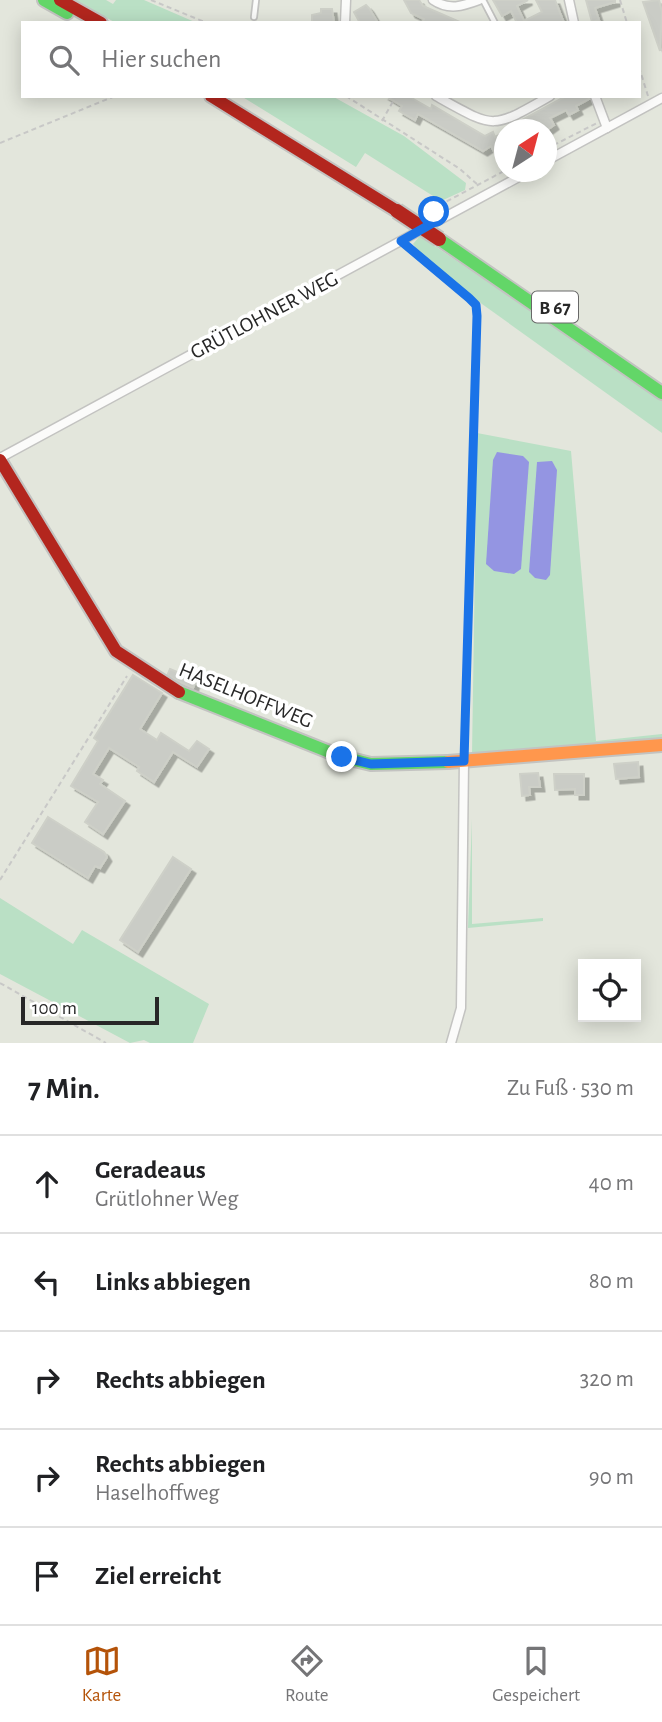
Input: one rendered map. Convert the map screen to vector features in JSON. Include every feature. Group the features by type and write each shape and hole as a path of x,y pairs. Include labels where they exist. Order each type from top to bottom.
{"main road":[{"path":"44,0 81,21"},
{"path":"60,0 97,21"},
{"name":"B 67","path":"214,98 401,209"},
{"name":"B 67","path":"230,98 662,382"},
{"name":"B 67","path":"443,236 662,393"},
{"name":"HASELHOFFWEG","path":"0,459 117,651 173,690 342,757 371,764 464,761 662,745"}],"street":[{"path":"345,21 346,0"},
{"path":"433,0 450,7 462,7 481,0"},
{"path":"569,0 574,21"},
{"path":"440,98 482,121 502,122 546,98"},
{"path":"596,98 607,128"},
{"path":"557,156 662,98"},
{"name":"GRÜTLOHNER WEG","path":"0,459 508,182"},
{"path":"451,1043 461,1008 464,761"}],"lane":[{"path":"254,17 256,0"},
{"path":"481,0 494,21"}],"path":[{"path":"151,0 201,21"},
{"path":"621,0 626,21"},
{"path":"641,73 651,104"},
{"path":"0,144 110,98"},
{"path":"349,98 382,122 406,133 478,185"},
{"path":"382,122 395,98"},
{"path":"438,220 434,212 440,205 494,177"},
{"path":"401,241 476,305 464,761"},
{"path":"0,880 134,665"},
{"path":"0,983 106,1043"}],"green space":[{"path":"75,0 106,0 113,4 116,0 144,0 192,21 112,21"},
{"path":"244,98 336,98 404,136 466,183 465,190 441,201 365,153 356,167"},
{"path":"420,236 662,400 662,433 482,304 425,259 413,244"},
{"path":"477,433 571,451 596,741 662,734 662,738 472,754"},
{"path":"472,819 472,924 543,918 543,921 468,928"},
{"path":"0,898 73,944 82,930 209,1004 193,1043 150,1043 144,1040 130,1043 0,974"}],"water":[{"path":"497,452 523,456 529,462 521,569 514,574 494,571 486,564 493,460"},
{"path":"552,461 557,470 550,575 546,580 535,578 529,572 537,462"}],"building":[{"path":"404,0 419,0 423,6 457,21 423,21 424,19 411,13"},
{"path":"493,0 528,0 517,6 524,21 516,21 511,11 502,16"},
{"path":"536,0 555,0 563,21 524,21 542,12"},
{"path":"586,0 615,0 595,8 599,20 592,21"},
{"path":"659,0 662,12 660,51 643,2"},
{"path":"366,5 377,21 359,21 354,12"},
{"path":"321,9 332,9 334,21 312,21 312,15 321,13"},
{"path":"389,98 412,98 431,109 432,105 485,136 493,132 494,151 491,146 483,151 418,114 415,120 399,111 402,106"},
{"path":"562,98 589,98 576,106 578,110 569,115 566,110 550,118 524,119"},
{"path":"170,669 196,680 193,688 167,676"},
{"path":"133,675 162,693 140,729 157,740 161,733 189,751 197,741 209,749 197,767 173,752 154,782 137,771 139,767 109,748 93,774 103,780 100,784 125,801 103,834 85,822 98,802 71,786 98,741 94,738"},
{"path":"638,762 639,777 616,779 614,764"},
{"path":"538,773 540,787 529,787 530,795 522,796 520,774"},
{"path":"554,774 584,774 584,795 575,795 575,789 555,790"},
{"path":"48,817 104,852 107,857 100,868 95,866 88,878 32,843"},
{"path":"173,857 191,869 138,952 120,940"}],"traffic: fast":[{"path":"44,0 67,13"},
{"path":"439,239 662,393"},
{"path":"179,692 342,757 371,764 448,762"}],"traffic: slow":[{"path":"448,762 662,745"}],"traffic: jam":[{"path":"60,0 97,21"},
{"path":"214,98 397,211"},
{"path":"397,211 439,239"},
{"path":"0,460 116,651 179,692"}],"route":[{"path":"342,757 371,764 464,761 477,316 476,305 469,298 401,241 438,220 434,212"}]}
